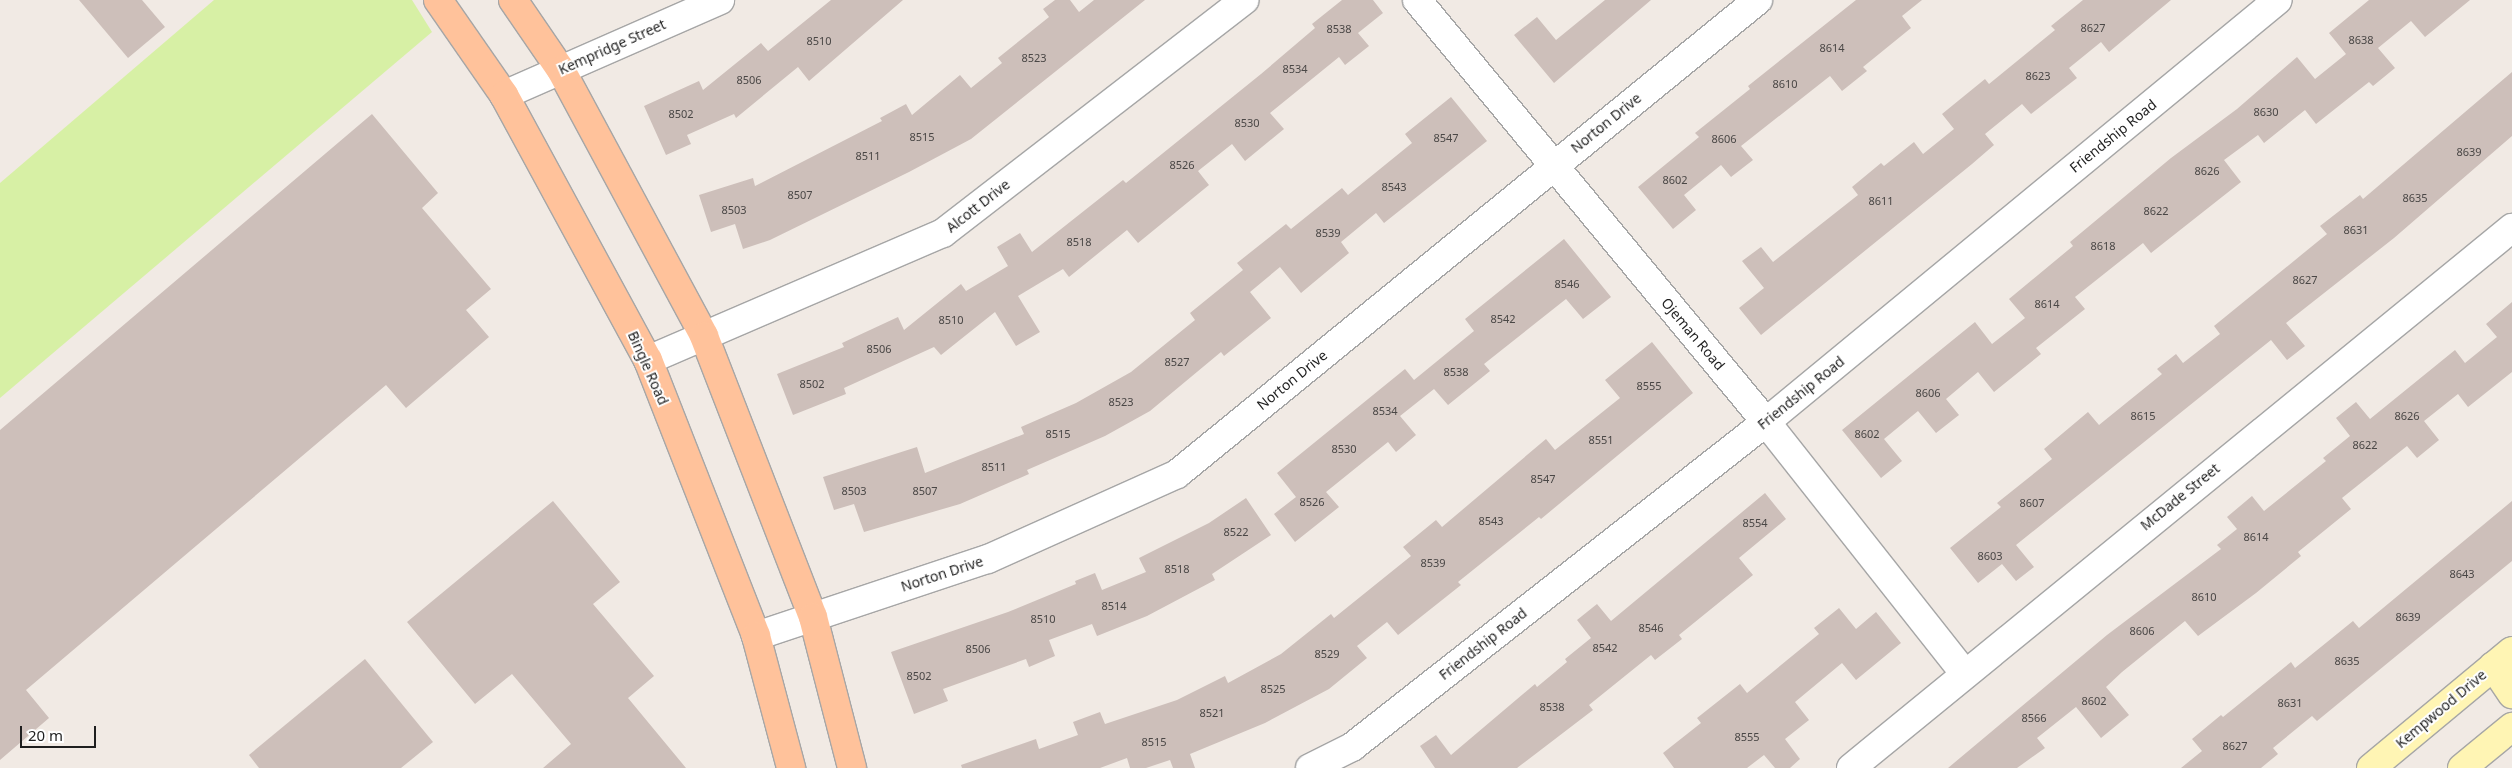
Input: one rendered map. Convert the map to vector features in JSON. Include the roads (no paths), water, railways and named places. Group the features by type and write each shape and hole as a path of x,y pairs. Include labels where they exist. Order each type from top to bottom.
{"main road":[{"name":"Bingle Road","path":"438,0 504,95 648,360 756,636 791,768"},
{"path":"513,0 561,70 704,336 813,617 852,768"},
{"path":"2502,659 2512,694"},
{"name":"Kempwood Drive","path":"2370,768 2502,659"},
{"path":"2462,768 2512,727"}],"street":[{"name":"Kempridge Street","path":"504,95 720,0"},
{"name":"Alcott Drive","path":"648,360 943,233 1245,0"},
{"name":"Ojeman Road","path":"1417,0 1552,167 1766,422 1964,673"},
{"name":"Norton Drive","path":"756,636 988,559 1177,474 1758,0"},
{"name":"Friendship Road","path":"1310,768 1352,747 1766,422 2278,0"},
{"name":"McDade Street","path":"1851,768 1964,673 2512,228"}]}
